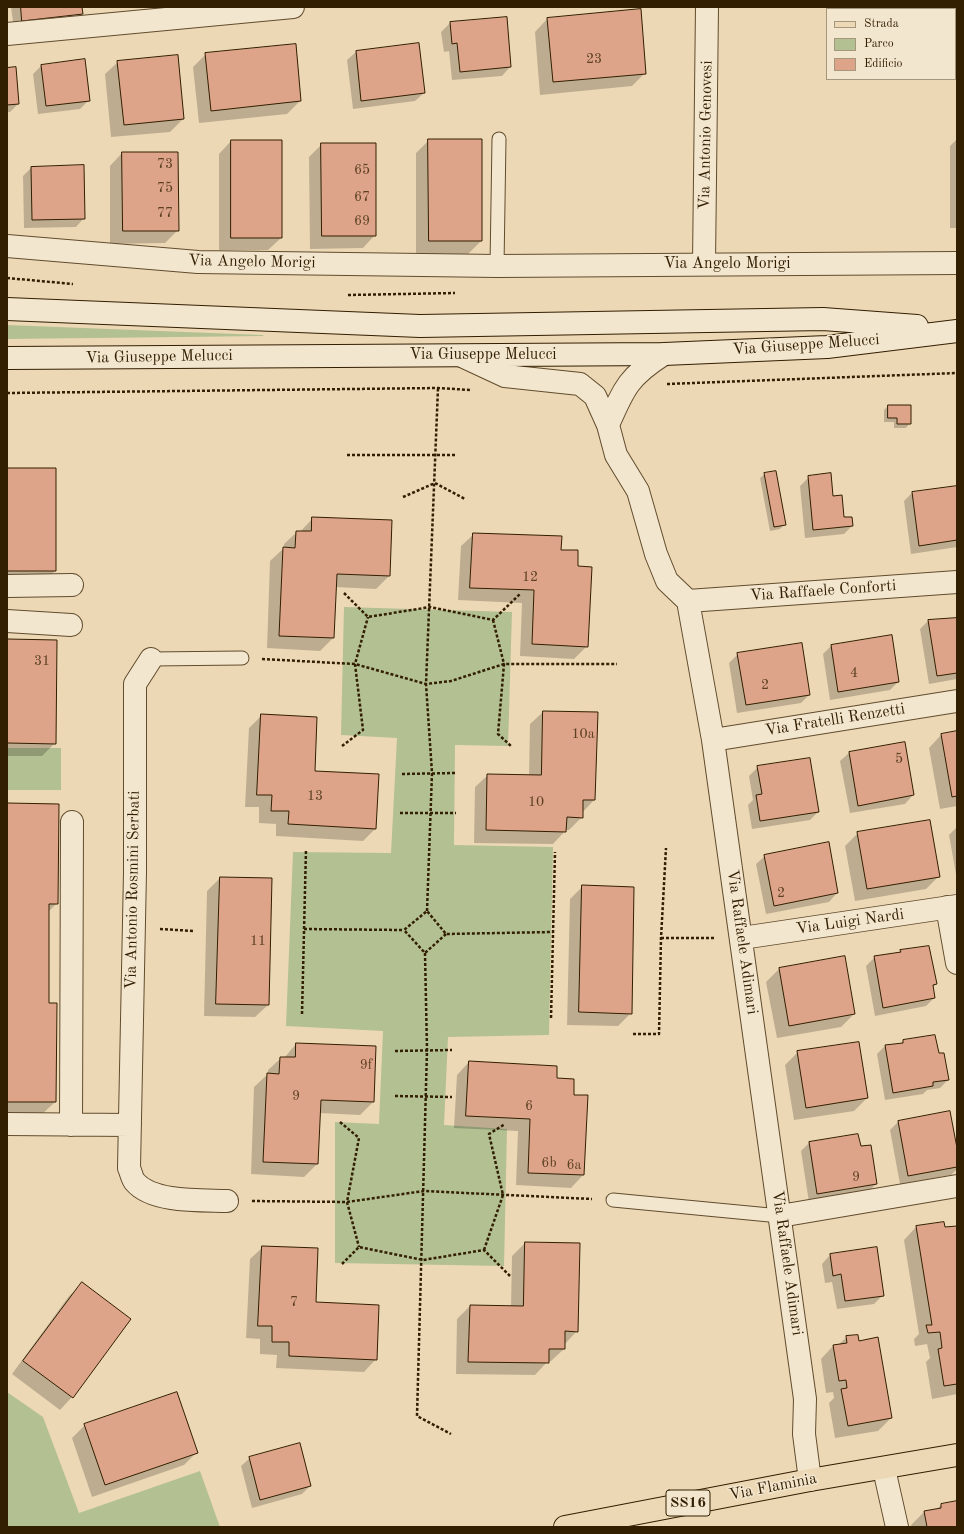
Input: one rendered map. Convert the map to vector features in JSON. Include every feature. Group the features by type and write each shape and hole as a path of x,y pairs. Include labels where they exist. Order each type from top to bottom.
{"main road":[{"name":"Via Flaminia","path":"565,1527 810,1480 884,1469 957,1455"}],"street":[{"path":"7,34 189,12 293,7"},
{"name":"Via Antonio Genovesi","path":"704,264 707,7"},
{"name":"Via Angelo Morigi","path":"7,246 198,262 497,266 957,263"},
{"name":"Via Giuseppe Melucci","path":"7,309 420,326 823,319 957,330"},
{"name":"Via Giuseppe Melucci","path":"7,358 664,354 827,347 957,330"},
{"path":"608,425 629,381 647,364 664,354"},
{"path":"462,356 505,376 580,384 594,396 608,425 616,455 638,491 656,554 667,581 688,601"},
{"name":"Via Raffaele Conforti","path":"688,601 957,582"},
{"path":"7,586 72,585"},
{"name":"Via Raffaele Adimari","path":"688,601 713,740 742,938 805,1399 804,1434 810,1480"},
{"path":"7,621 71,625"},
{"name":"Via Antonio Rosmini Serbati","path":"151,658 135,684 129,1168 134,1182 145,1191 160,1197 227,1201"},
{"name":"Via Fratelli Renzetti","path":"713,740 957,701"},
{"path":"71,1126 72,822"},
{"path":"952,906 957,963"},
{"name":"Via Luigi Nardi","path":"742,938 952,906"},
{"path":"7,1124 130,1126"},
{"path":"780,1216 957,1186"},
{"path":"884,1469 897,1527"}],"lane":[{"path":"497,266 499,139"},
{"path":"151,658 242,658"},
{"path":"613,1200 780,1216"}],"path":[{"path":"661,384 957,373"},
{"path":"438,388 426,684 432,774 426,911 446,934"},
{"path":"7,393 438,388 478,390"},
{"path":"347,455 456,455"},
{"path":"403,497 435,483"},
{"path":"435,483 465,499"},
{"path":"344,593 368,617"},
{"path":"493,620 520,594"},
{"path":"368,617 430,607 493,620"},
{"path":"342,746 363,730 355,664 368,617"},
{"path":"493,620 504,664 498,734 511,746"},
{"path":"242,658 355,664 426,684 451,681 504,664 617,664"},
{"path":"402,774 455,773"},
{"path":"400,813 456,813"},
{"path":"634,1034 658,1034 666,848"},
{"path":"302,1014 306,849"},
{"path":"551,1018 555,852"},
{"path":"304,929 404,930 426,911"},
{"path":"133,928 194,931"},
{"path":"404,930 425,953 427,1050 418,1416 451,1434"},
{"path":"425,953 446,934 553,932"},
{"path":"661,938 742,938"},
{"path":"395,1051 452,1050"},
{"path":"395,1096 452,1097"},
{"path":"340,1122 359,1138 347,1202 359,1247"},
{"path":"484,1250 503,1194 489,1134 505,1124"},
{"path":"227,1201 347,1202 424,1191 613,1200"},
{"path":"359,1247 423,1260 484,1250"},
{"path":"342,1264 359,1247"},
{"path":"484,1250 510,1276"}],"green space":[{"path":"7,325 262,335 264,336 7,339"},
{"path":"344,607 512,612 508,746 455,745 454,845 553,847 549,1035 448,1037 444,1125 507,1129 504,1266 335,1263 335,1122 379,1124 383,1031 286,1026 293,852 391,853 397,738 341,735"},
{"path":"7,748 61,748 61,790 7,790"},
{"path":"7,1392 43,1417 79,1513 200,1471 220,1527 7,1527"}],"building":[{"path":"21,7 82,7 83,14 22,21"},
{"path":"957,7 957,22 956,8 937,8"},
{"path":"641,9 646,74 553,82 547,18"},
{"path":"507,17 511,67 460,72 457,43 452,44 450,22"},
{"path":"419,43 425,93 361,101 356,51"},
{"path":"296,44 301,101 211,111 205,53"},
{"path":"178,55 184,119 124,125 117,61"},
{"path":"85,59 90,101 46,106 41,65"},
{"path":"16,67 19,104 7,105 7,68"},
{"path":"428,139 482,139 482,241 429,241"},
{"path":"231,140 282,140 282,238 231,238"},
{"path":"321,143 376,143 376,236 322,236"},
{"path":"122,152 178,152 179,231 123,231"},
{"path":"84,165 85,219 32,220 31,167"},
{"path":"888,405 911,405 911,424 897,424 897,418 888,418"},
{"path":"7,468 56,468 56,571 7,571"},
{"path":"776,471 786,525 774,527 764,473"},
{"path":"831,473 833,496 842,495 844,517 852,517 853,526 813,530 808,476"},
{"path":"957,486 957,540 919,546 912,492"},
{"path":"312,517 392,520 390,576 337,574 334,638 279,636 283,547 295,548 296,531 311,531"},
{"path":"473,533 562,536 561,550 578,550 578,566 592,567 588,647 532,644 534,590 470,588"},
{"path":"957,618 957,673 937,676 928,620"},
{"path":"892,635 899,682 838,692 831,645"},
{"path":"7,639 57,640 56,744 7,743"},
{"path":"802,643 810,695 746,705 737,653"},
{"path":"543,711 598,712 595,800 583,800 583,818 567,817 566,832 486,830 487,774 541,775"},
{"path":"261,714 317,717 315,771 379,774 376,829 288,824 289,811 271,811 272,795 257,795"},
{"path":"957,731 957,796 952,797 941,734"},
{"path":"905,742 914,795 858,806 849,752"},
{"path":"810,758 819,812 760,821 756,795 762,794 757,766"},
{"path":"7,803 59,804 58,904 49,904 49,1003 57,1003 56,1102 7,1102"},
{"path":"930,820 940,877 867,889 857,832"},
{"path":"829,842 838,893 774,906 764,855"},
{"path":"220,877 272,878 269,1005 216,1004"},
{"path":"582,885 634,887 632,1014 579,1012"},
{"path":"929,946 937,984 933,985 935,998 883,1008 874,956 901,952 900,950"},
{"path":"845,956 855,1014 789,1026 779,968"},
{"path":"935,1035 939,1053 944,1053 949,1080 933,1082 933,1086 893,1093 885,1045 903,1043 903,1040"},
{"path":"859,1042 868,1098 806,1108 797,1051"},
{"path":"296,1043 376,1046 374,1102 321,1100 318,1164 263,1162 267,1073 279,1074 280,1057 295,1057"},
{"path":"469,1061 557,1066 557,1078 574,1079 574,1095 588,1095 584,1175 528,1173 530,1119 466,1116"},
{"path":"950,1111 957,1148 957,1167 908,1176 898,1121"},
{"path":"858,1134 861,1146 871,1145 877,1184 817,1194 809,1142"},
{"path":"944,1222 945,1227 957,1226 957,1384 944,1386 938,1349 942,1348 940,1332 928,1333 926,1325 932,1325 916,1226"},
{"path":"525,1242 580,1243 578,1332 565,1331 565,1349 549,1349 549,1363 468,1362 470,1305 523,1306"},
{"path":"262,1246 318,1248 316,1302 379,1305 377,1360 289,1356 289,1342 272,1342 272,1326 258,1326"},
{"path":"877,1247 884,1296 845,1301 841,1274 833,1276 830,1254"},
{"path":"82,1282 131,1319 73,1398 23,1361"},
{"path":"858,1335 859,1341 878,1337 892,1418 848,1426 841,1389 847,1388 846,1380 839,1381 833,1345 847,1343 846,1336"},
{"path":"177,1392 198,1453 105,1485 84,1424"},
{"path":"300,1443 311,1486 260,1500 249,1457"},
{"path":"957,1501 957,1527 927,1527 924,1511 941,1508 941,1504"}]}
